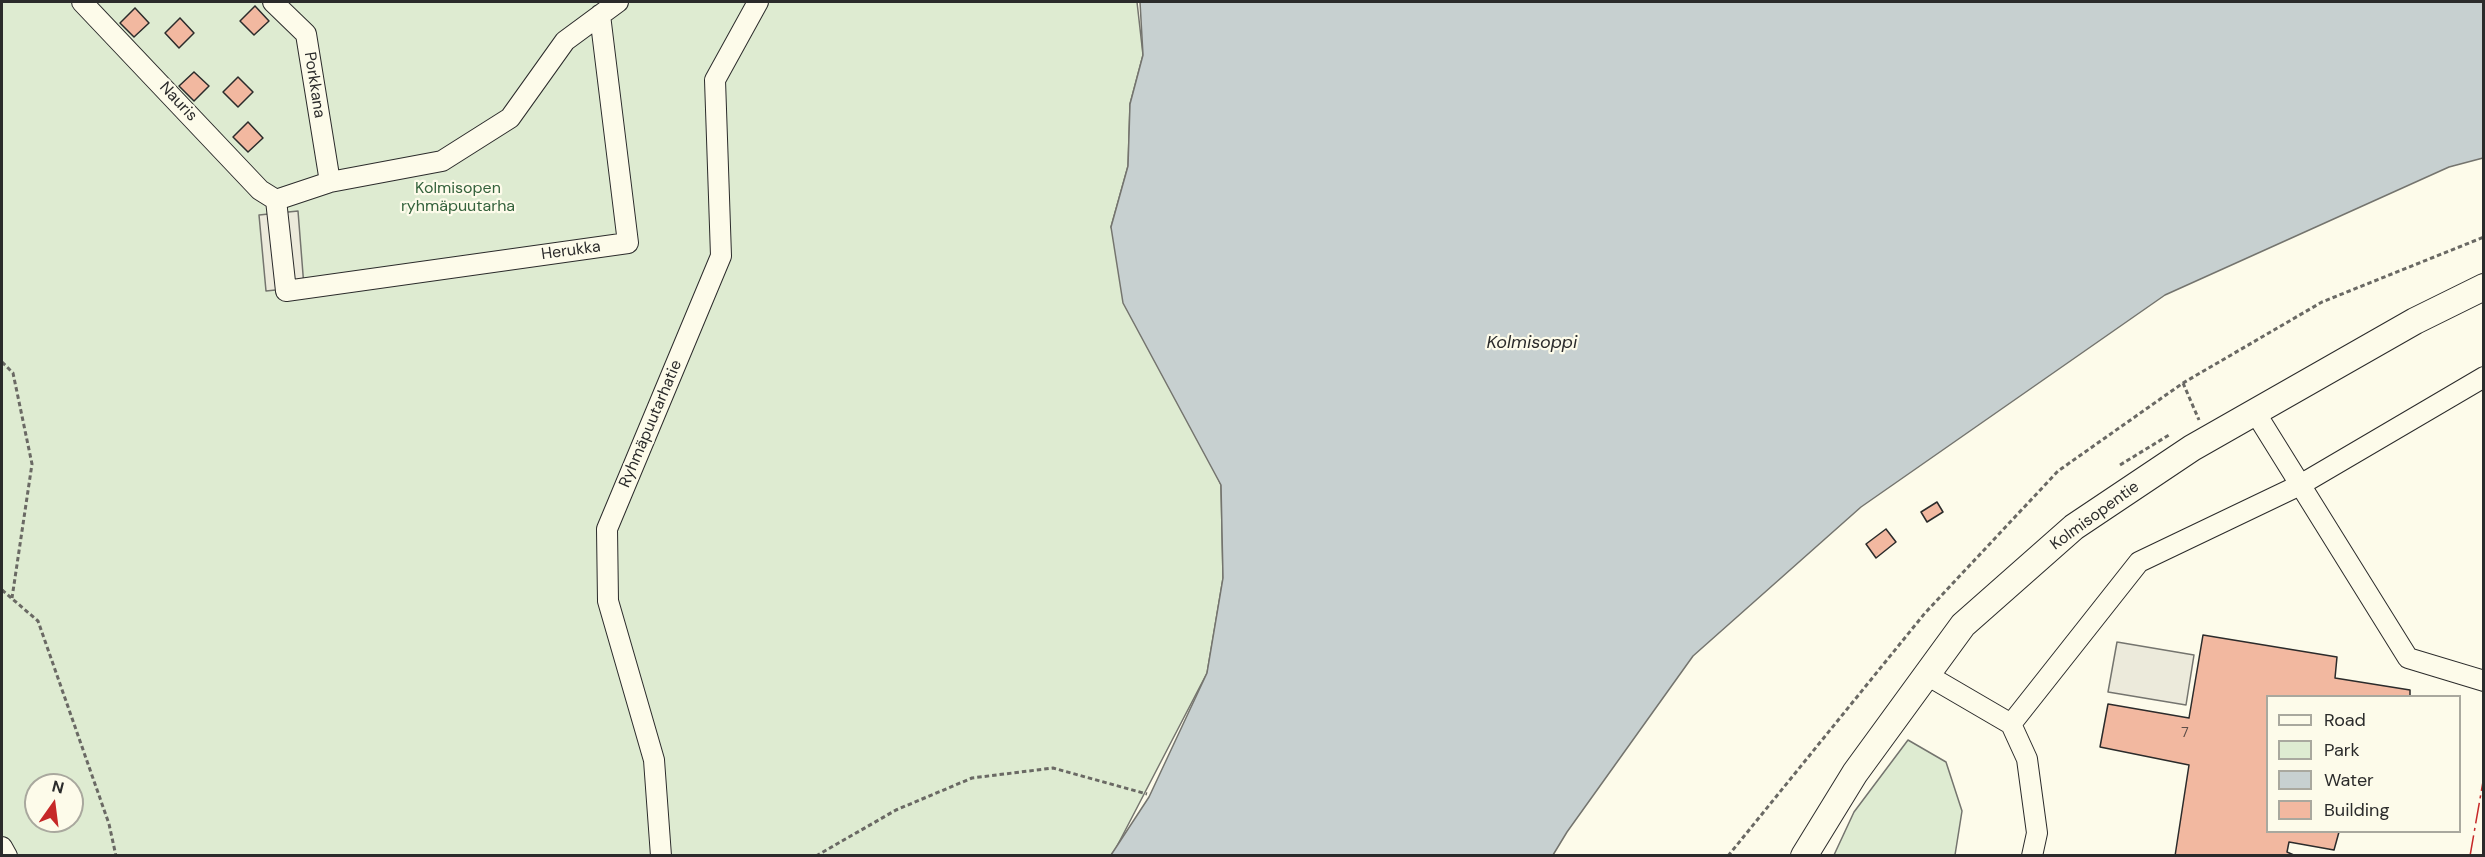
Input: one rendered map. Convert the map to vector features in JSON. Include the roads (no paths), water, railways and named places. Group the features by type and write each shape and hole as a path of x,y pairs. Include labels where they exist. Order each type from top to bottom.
{"main road":[{"name":"Kolmisopentie","path":"1804,855 1855,773 1963,625 2074,527 2192,448 2415,321 2484,287"}],"street":[{"name":"Nauris","path":"82,2 260,190 276,200"},
{"name":"Porkkana","path":"273,2 306,34 330,182"},
{"path":"276,200 330,182 442,161 510,118 565,41 618,2"},
{"name":"Ryhmäpuutarhatie","path":"661,855 654,760 608,601 607,529 721,256 715,80 758,2"},
{"name":"Herukka","path":"276,200 286,291 628,243 600,15"},
{"path":"2011,724 2139,562 2300,485 2484,377"},
{"path":"2255,412 2408,658 2484,681"},
{"path":"1927,675 2011,724 2027,759 2037,833 2032,855"},
{"path":"2,847 6,855"}],"water":[{"name":"Kolmisoppi","path":"1140,2 2483,2 2483,158 2449,167 2165,295 1861,507 1693,656 1553,855 1111,855 1149,797 1207,673 1223,578 1221,485 1123,303 1111,227 1128,166 1130,104 1143,55"}],"park label":[{"name":"Kolmisopen ryhmäpuutarha","path":"458,198"}]}
